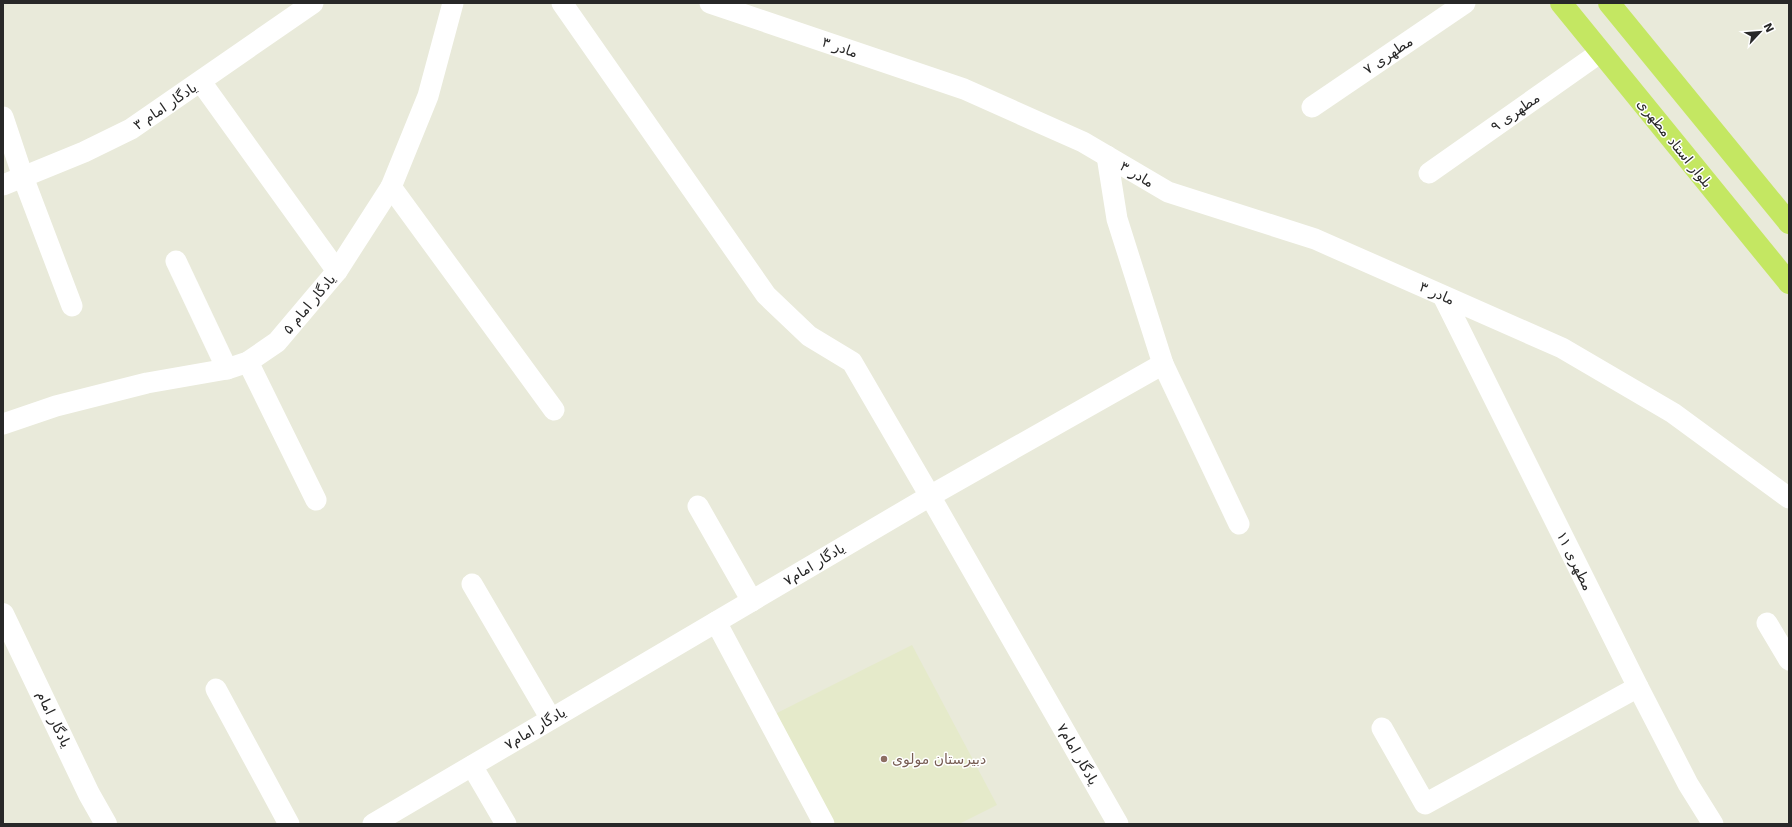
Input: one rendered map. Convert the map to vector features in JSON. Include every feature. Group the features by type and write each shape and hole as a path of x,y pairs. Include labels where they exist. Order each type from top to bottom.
{"main road":[{"name":"بلوار استاد مطهری","path":"1561,3 1789,283"},
{"path":"1609,3 1789,223"},
{"name":"یادگار امام","path":"3,614 89,794 106,824"}],"street":[{"name":"یادگار امام ۳","path":"3,185 84,152 131,129 201,82 313,3"},
{"name":"یادگار امام ۵","path":"3,424 56,406 148,383 226,369 248,362 277,342 337,271 391,187 428,96 453,3"},
{"path":"562,3 766,295 809,336 852,362 930,496 1163,364"},
{"name":"مادر ۳","path":"710,3 964,89 1083,142 1168,192 1315,239 1562,348 1674,413 1789,498"},
{"name":"مطهری ۷","path":"1312,107 1465,3"},
{"name":"مطهری ۹","path":"1429,173 1601,52"},
{"path":"201,82 337,271"},
{"path":"3,117 23,177 72,306"},
{"path":"1107,156 1117,218 1163,364 1239,524"},
{"path":"391,187 554,410"},
{"path":"176,261 226,369"},
{"name":"مطهری ۱۱","path":"1443,296 1638,687 1688,784 1713,824"},
{"path":"248,362 316,500"},
{"name":"یادگار امام۷","path":"373,824 930,496 1118,824"},
{"path":"698,506 752,601"},
{"path":"472,584 551,719"},
{"path":"716,622 824,824"},
{"path":"1767,623 1789,660"},
{"path":"1382,728 1425,804 1638,687"},
{"path":"216,689 289,824"},
{"path":"472,766 506,824"}],"shaded area":[{"name":"دبیرستان مولوی","path":"912,645 997,805 959,824 826,824 775,714"}],"place":[{"name":"دبیرستان مولوی","path":"884,759"}]}
